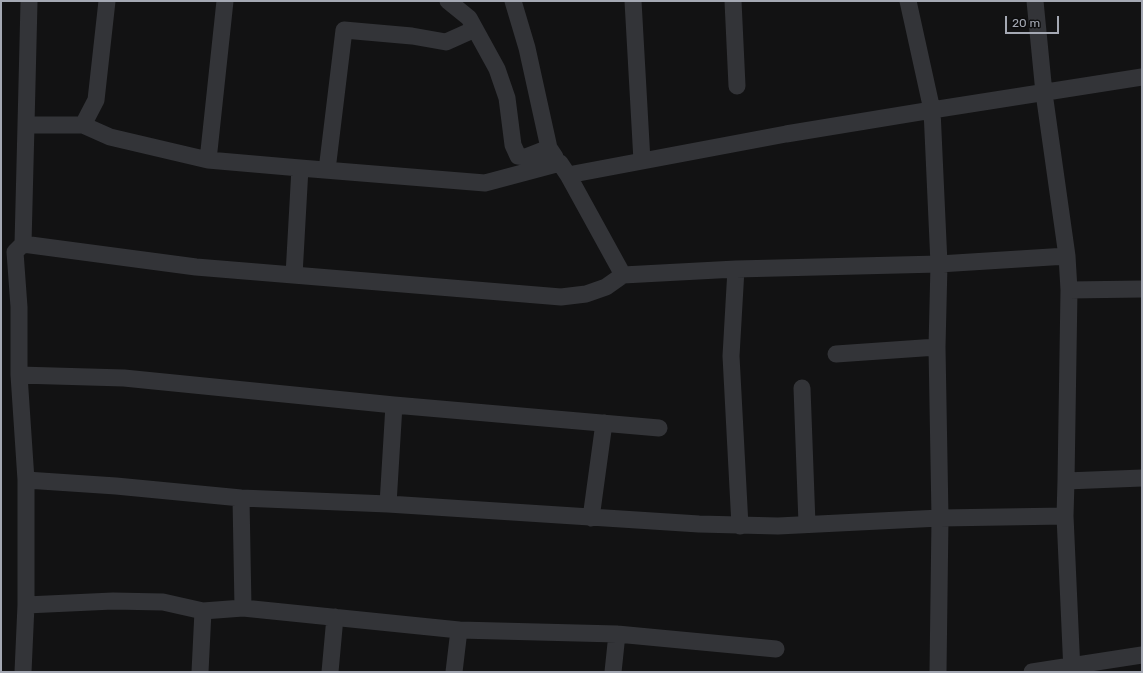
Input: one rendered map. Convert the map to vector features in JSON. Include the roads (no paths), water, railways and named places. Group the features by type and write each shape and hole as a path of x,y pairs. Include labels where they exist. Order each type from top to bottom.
{"street":[{"path":"83,125 96,100 107,1"},
{"path":"208,160 224,1"},
{"path":"448,1 469,18 497,69 507,98 513,145 518,156 526,157 549,148"},
{"path":"514,1 527,48 549,148 564,170 623,275"},
{"path":"633,1 642,161"},
{"path":"733,1 737,86"},
{"path":"908,1 932,110 938,264 937,347 940,518 938,672"},
{"path":"1035,1 1044,93 1067,256 1069,290 1065,516 1072,669"},
{"path":"23,672 26,605 26,480 19,375 19,307 13,249 26,125 28,2"},
{"path":"327,170 344,30 412,36 446,42 475,29"},
{"path":"26,125 83,125 110,137 208,160 485,183 564,170 642,161 786,134 1142,78"},
{"path":"294,274 300,168"},
{"path":"13,249 196,267 561,297 586,294 606,287 623,275 736,268 938,264 1067,256"},
{"path":"736,268 731,356 740,526"},
{"path":"1069,290 1142,289"},
{"path":"836,354 937,347"},
{"path":"19,375 124,378 394,405 659,428"},
{"path":"802,388 807,524"},
{"path":"388,504 394,405"},
{"path":"591,518 604,423"},
{"path":"1066,482 1142,478"},
{"path":"26,480 116,486 241,498 388,504 591,518 740,526 940,518 1065,516"},
{"path":"241,498 243,608"},
{"path":"26,605 113,601 163,602 203,612 243,608 459,630 617,634 776,649"},
{"path":"200,672 203,612"},
{"path":"330,672 335,617"},
{"path":"454,672 459,630"},
{"path":"613,672 617,634"},
{"path":"1032,672 1072,669 1142,656"}]}
